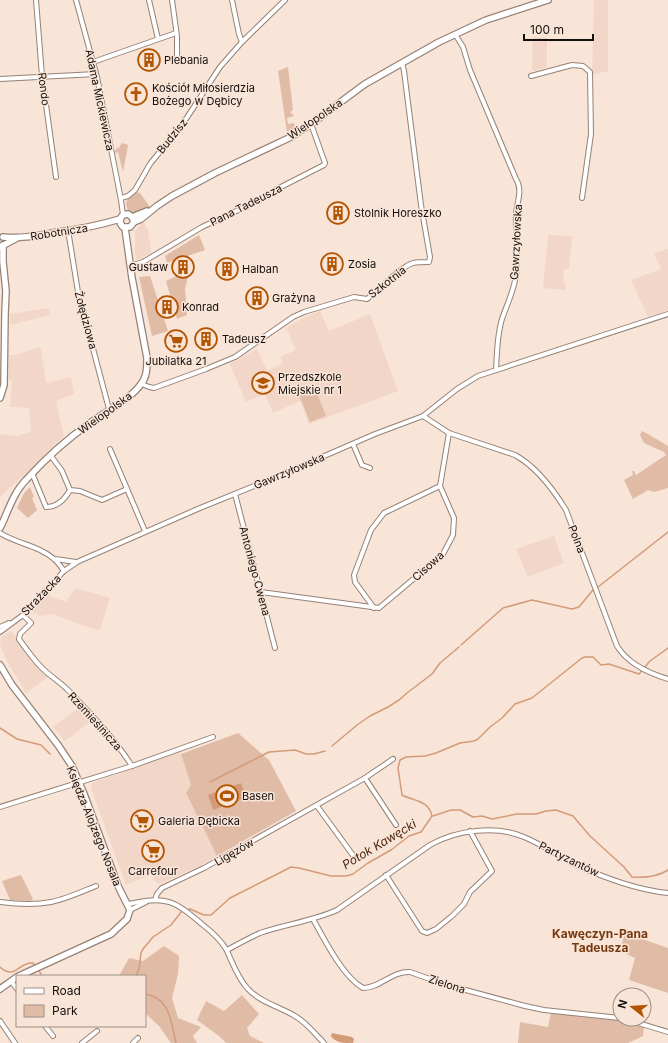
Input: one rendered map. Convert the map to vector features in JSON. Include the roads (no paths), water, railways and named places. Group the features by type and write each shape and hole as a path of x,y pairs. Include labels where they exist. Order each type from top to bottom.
{"street":[{"name":"Rondo","path":"36,0 42,76 56,177"},
{"name":"Adama Mickiewicza","path":"76,0 96,74 126,221"},
{"path":"149,0 158,40"},
{"path":"172,0 176,33 177,62"},
{"path":"232,0 242,42"},
{"name":"Budzisz","path":"121,199 128,196 135,190 150,164 184,122 213,76 242,42 286,0"},
{"name":"Wielopolska","path":"0,528 19,489 32,473 89,423 132,393 142,384 146,374 147,358 130,266 126,221 142,218 172,196 215,173 291,137 365,84 455,33 492,17 548,0"},
{"path":"93,62 176,33"},
{"name":"Gawrzyłowska","path":"455,33 463,47 470,70 520,189 516,215 518,259 513,291 500,325 496,370"},
{"name":"Szkotnia","path":"142,384 154,388 219,364 241,353 293,317 304,312 354,297 367,299 379,290 402,268 413,263 429,262 430,257 421,206 402,63"},
{"path":"531,76 572,65 583,66 590,72 591,134 582,198"},
{"path":"0,79 96,74"},
{"name":"Pana Tadeusza","path":"130,266 143,262 202,227 260,200 325,163 311,124"},
{"name":"Robotnicza","path":"2,246 17,238 126,221"},
{"name":"Żołędziowa","path":"68,230 78,290 109,409"},
{"path":"1,235 5,240 2,246 2,262"},
{"name":"Robotnicza","path":"1,235 17,238"},
{"path":"0,253 6,291 3,313 4,385 0,397"},
{"name":"Gawrzyłowska","path":"64,571 76,562 145,531 423,416 466,382 478,376 668,314"},
{"name":"Polna","path":"423,416 449,433 515,455 523,459 536,471 553,491 566,510 617,646 626,657 641,668 668,679"},
{"path":"374,608 355,582 354,575 371,530 384,513 440,486 449,433"},
{"path":"353,444 362,465 370,468"},
{"path":"110,449 128,488 145,531"},
{"path":"51,456 62,471 70,490"},
{"path":"32,473 46,507 53,506 64,500 70,490"},
{"name":"Cisowa","path":"374,608 379,608 443,554 453,535 454,518 440,486"},
{"path":"70,490 80,491 102,500 128,488"},
{"name":"Antoniego Cwena","path":"235,494 275,648"},
{"path":"0,532 7,537 35,547 55,559 64,571"},
{"path":"55,559 76,562"},
{"name":"Strażacka","path":"0,632 23,615 64,571"},
{"path":"261,592 374,608"},
{"name":"Rzemieślnicza","path":"23,615 31,623 20,634 19,639 28,652 42,668 67,690 91,715 118,745 132,766"},
{"name":"Strażacka","path":"0,627 19,618"},
{"name":"Księdza Alojzego Nosala","path":"0,662 1,667 12,685 58,745 72,766 118,886 130,907"},
{"path":"1,805 132,766 213,737"},
{"name":"Ligęzów","path":"155,900 157,894 162,888 204,868 317,806 365,778 393,759"},
{"path":"365,778 396,825"},
{"path":"317,806 355,858"},
{"path":"386,875 422,931 428,933 436,930 464,904 470,892 492,871 470,831"},
{"name":"Partyzantów","path":"227,950 260,934 337,910 386,875 441,839 470,831 495,831 523,836 577,865 642,889 668,893"},
{"path":"0,902 50,902 96,886"},
{"path":"22,975 36,967 111,934 127,919 130,907 147,901 155,900 170,902 189,913 218,937 227,950 247,988 260,998 305,1023 324,1043"},
{"name":"Zielona","path":"312,919 353,981 363,988 374,987 397,974 410,972 447,985 525,1006 544,1010 612,1017"},
{"path":"0,989 16,978"},
{"path":"11,981 16,988"},
{"path":"0,1022 15,1043"},
{"path":"46,1027 53,1036"},
{"path":"651,1027 668,1032"},
{"path":"82,1043 97,1031"},
{"path":"133,1043 138,1038"}],"waterway":[{"path":"598,587 668,532"},
{"path":"461,645 503,608 532,600 572,609 579,607 593,590"},
{"path":"332,746 370,716 399,700 432,674 440,663 459,647"},
{"name":"Potok Kawęcki","path":"136,975 143,949 153,937 171,925 182,911 190,909 204,915 211,915 230,898 291,867 331,876 346,876 353,874 368,863 391,850 409,836 421,832 432,816 428,807 424,804 402,795 398,768 400,760 406,757 425,756 460,743 478,739 502,718 515,704 532,698 582,658 593,657 601,665 609,664 639,674 650,661 668,648"},
{"path":"0,728 17,739 41,745 50,754"},
{"path":"210,782 269,752 295,750 306,754 314,754 325,751"},
{"path":"433,816 451,810 460,810 473,817 482,816 492,819 517,814 536,814 556,810 573,816 590,836 624,867 632,877 650,876 668,870"},
{"name":"Potok Kawęcki","path":"0,967 5,971 10,972 28,963 33,963 35,966"},
{"name":"Potok Kawęcki","path":"38,969 41,975"},
{"path":"146,994 154,996 165,1006 171,1020 176,1043"}],"place":[{"name":"Plebania","path":"149,60"},
{"name":"Kościół Miłosierdzia Bożego w Dębicy","path":"136,94"},
{"name":"Stolnik Horeszko","path":"338,213"},
{"name":"Zosia","path":"332,264"},
{"name":"Gustaw","path":"183,267"},
{"name":"Halban","path":"227,269"},
{"name":"Grażyna","path":"257,298"},
{"name":"Konrad","path":"167,307"},
{"name":"Tadeusz","path":"206,339"},
{"name":"Jubilatka 21","path":"176,341"},
{"name":"Przedszkole Miejskie nr 1","path":"263,383"},
{"name":"Basen","path":"227,796"},
{"name":"Galeria Dębicka","path":"142,821"},
{"name":"Carrefour","path":"153,851"}],"district":[{"name":"Kawęczyn-Pana Tadeusza","path":"600,940"}]}
